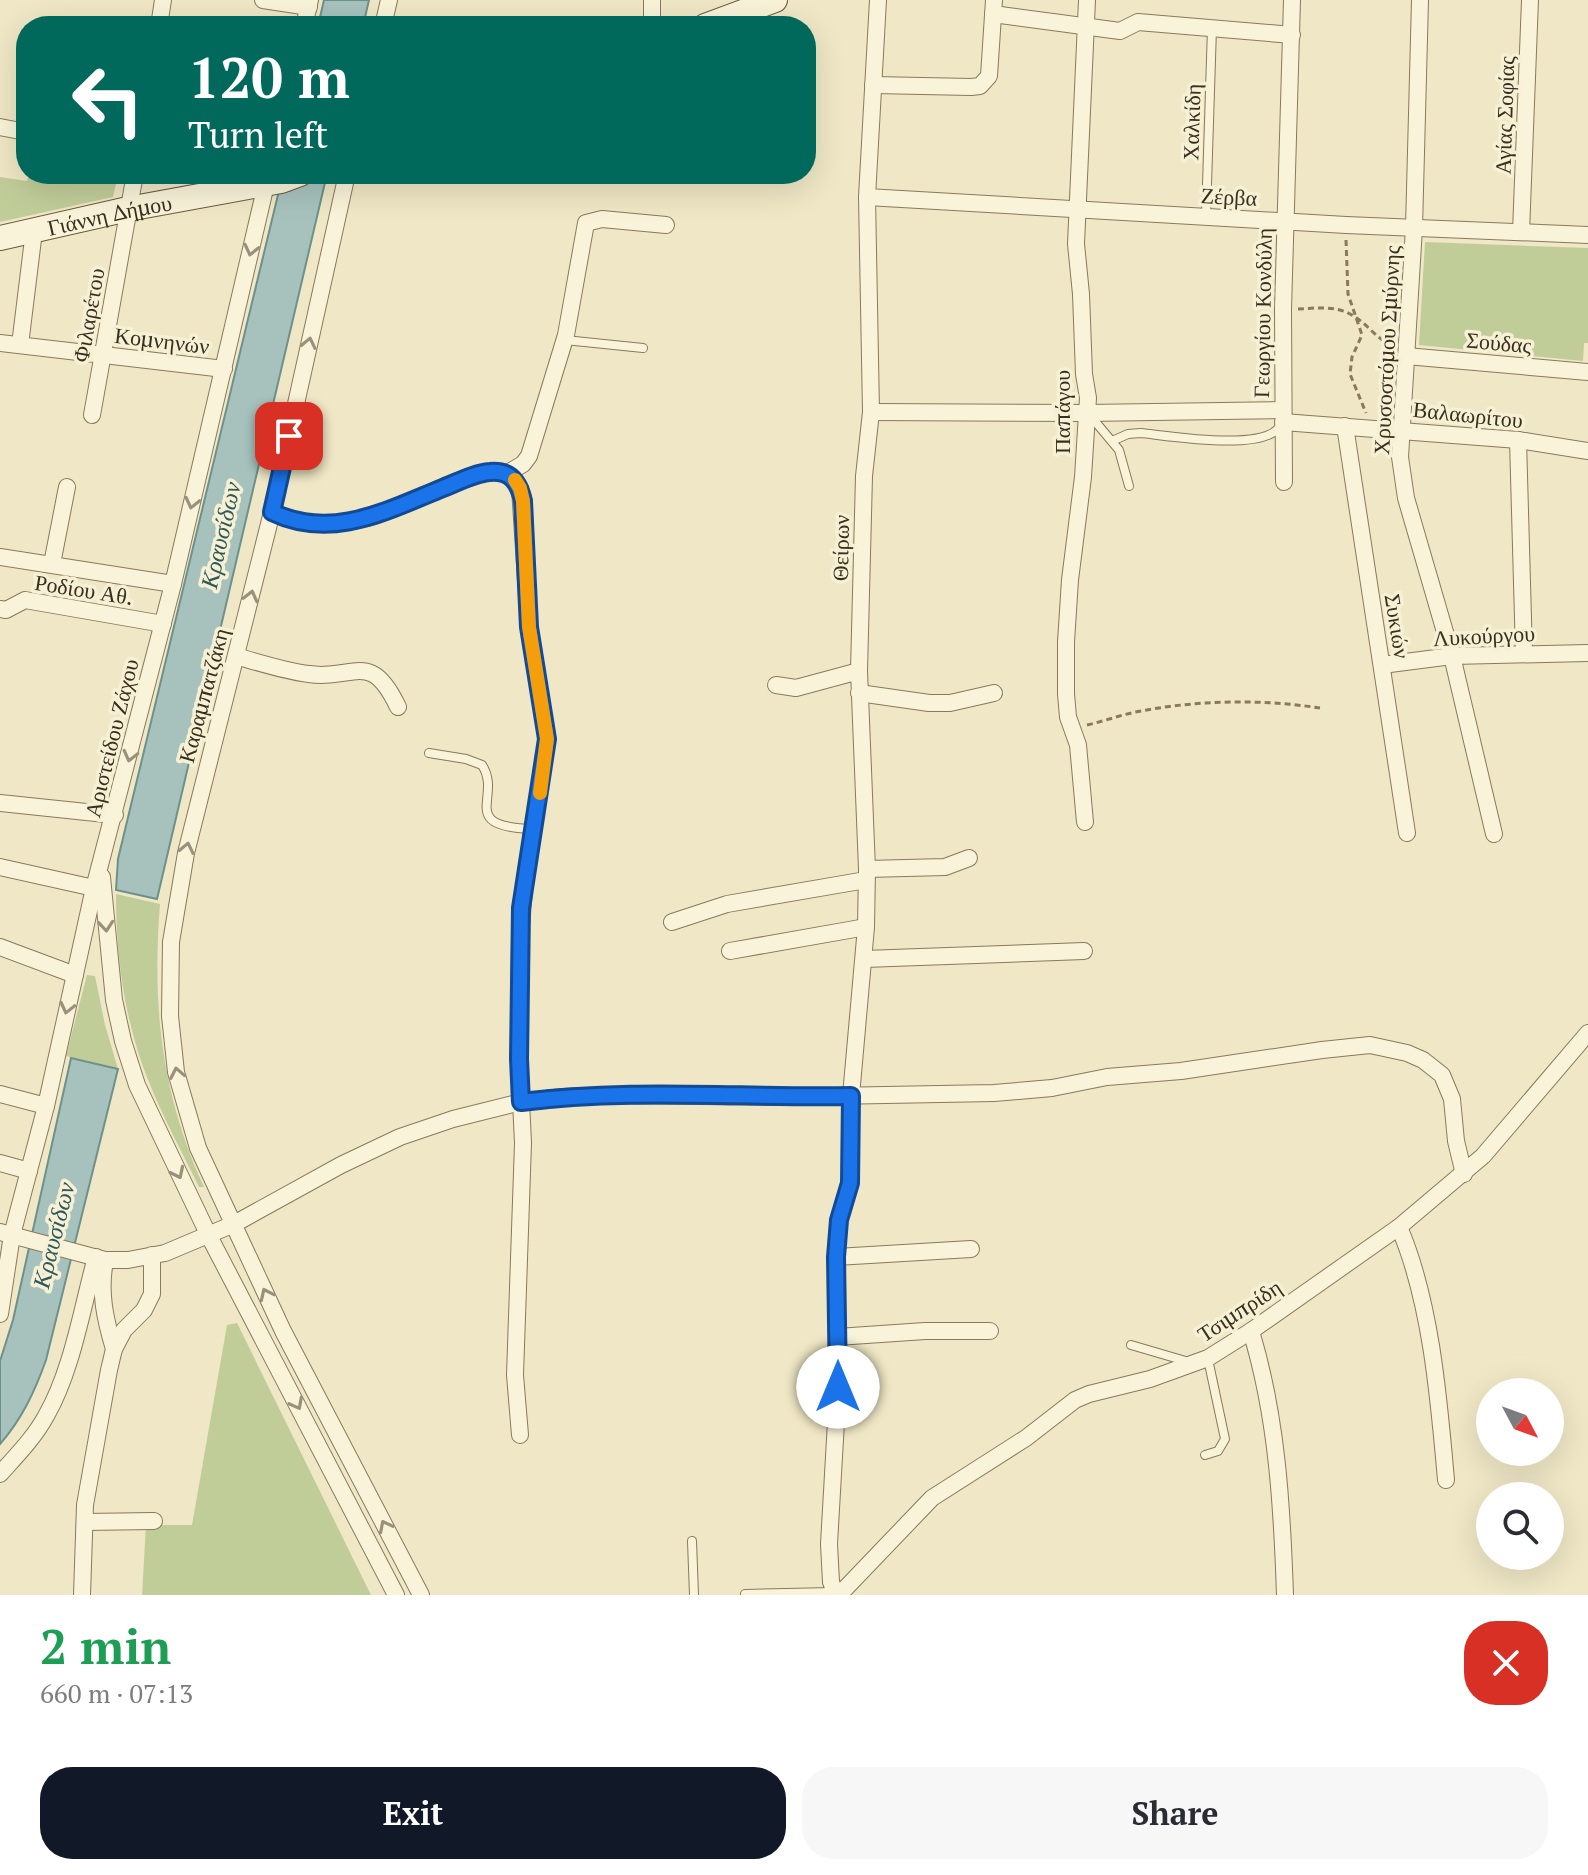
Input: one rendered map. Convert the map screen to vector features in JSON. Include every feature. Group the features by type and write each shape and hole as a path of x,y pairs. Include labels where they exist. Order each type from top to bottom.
{"street":[{"path":"263,0 309,4"},
{"path":"732,16 775,0"},
{"name":"Θείρων","path":"836,1594 829,1544 837,1433 836,1257 839,1220 850,1183 851,1096 866,927 867,874 859,671 863,508 871,412 867,197 878,0"},
{"name":"Παπάγου","path":"1085,822 1078,745 1066,694 1066,642 1088,398 1076,244 1087,0"},
{"name":"Γεωργίου Κονδύλη","path":"1284,482 1283,309 1292,0"},
{"name":"Χρυσοστόμου Σμύρνης","path":"1420,0 1414,228 1400,457 1406,498 1452,656 1494,834"},
{"name":"Αγίας Σοφίας","path":"1521,232 1530,0"},
{"path":"873,85 971,87 985,82 989,76 993,7 1120,31 1138,22 1292,35"},
{"name":"Φιλαρέτου","path":"92,415 133,184"},
{"name":"Γιάννη Δήμου","path":"0,238 250,184"},
{"name":"Αριστείδου Ζάχου","path":"0,1314 13,1235 46,1106 94,888 163,624 224,369 277,184"},
{"name":"Καραμπατζάκη","path":"345,184 272,512 182,873 171,942 172,1044 185,1106 198,1148 283,1331 421,1595"},
{"name":"Ζέρβα","path":"867,197 1346,225 1588,235"},
{"path":"506,474 523,464 529,456 565,340 586,223 602,219 666,225"},
{"path":"20,345 34,231"},
{"name":"Κομνηνών","path":"0,343 224,369"},
{"name":"Σούδας","path":"1406,351 1588,372"},
{"name":"Βαλαωρίτου","path":"871,412 1283,416 1345,426 1518,440 1588,451"},
{"name":"Συκιών","path":"1345,426 1407,833"},
{"path":"1518,440 1524,654"},
{"path":"272,512 296,522 332,524 375,516 491,472 506,474 517,482 523,501 529,627 547,739 521,908 519,1059 523,1143 515,1375 520,1435"},
{"path":"52,564 67,487"},
{"path":"0,557 173,584"},
{"name":"Ροδίου Αθ.","path":"0,609 6,610 25,600 163,624"},
{"name":"Λυκούργου","path":"1382,665 1452,656 1588,653"},
{"path":"236,656 312,675 368,672 386,684 398,707"},
{"path":"776,685 796,688 859,671"},
{"path":"859,693 929,703 950,703 994,693"},
{"path":"0,803 115,815"},
{"path":"106,848 102,877 114,1000 123,1041 143,1099 209,1236 396,1595"},
{"path":"672,922 739,901 867,874 945,867 969,858"},
{"path":"0,867 94,888"},
{"path":"730,951 866,927"},
{"path":"0,947 75,975"},
{"path":"864,959 1084,951"},
{"name":"Τσιμπρίδη","path":"836,1594 932,1498 1026,1438 1075,1400 1201,1361 1251,1331 1399,1227 1464,1174 1518,1117 1588,1033"},
{"path":"13,1235 101,1258 128,1260 152,1255 209,1236 400,1137 453,1119 521,1102 615,1095 851,1096 1018,1092 1114,1076 1181,1071 1322,1050 1381,1045 1423,1060 1442,1075 1452,1099 1456,1141 1464,1174"},
{"path":"0,1094 46,1106"},
{"path":"0,1163 29,1171"},
{"path":"1399,1227 1420,1288 1446,1480"},
{"path":"836,1257 971,1249"},
{"path":"82,1595 85,1505 114,1349 124,1330 144,1310 152,1294 152,1255"},
{"path":"101,1258 103,1305 114,1349"},
{"path":"0,1474 33,1436 52,1407 101,1258"},
{"path":"837,1337 925,1331 990,1331"},
{"path":"1251,1331 1273,1422 1283,1511 1285,1595"},
{"path":"85,1522 154,1521"}],"lane":[{"name":"Χαλκίδη","path":"1206,217 1212,28"},
{"path":"565,340 643,348"},
{"path":"1087,413 1123,458 1129,486"},
{"path":"1112,441 1128,434 1141,433 1263,439 1278,431 1283,416"},
{"path":"429,753 482,765 489,776 487,814 513,828 535,829"},
{"path":"1131,1345 1201,1361 1225,1439 1218,1451 1205,1455"},
{"path":"692,1541 694,1595"},
{"path":"745,1594 836,1594"}],"path":[{"path":"1346,225 1347,286 1361,330 1361,340 1352,357 1350,374 1366,413 1368,427"},
{"path":"1283,309 1340,310 1355,316 1388,344 1406,351"},
{"path":"1073,728 1137,711 1170,706 1251,702 1320,708"}],"green space":[{"path":"0,177 16,179 16,184 116,184 113,197 0,222"},
{"path":"1425,242 1588,248 1588,343 1584,343 1583,361 1419,345"},
{"path":"116,894 160,904 157,978 163,1048 178,1117 204,1187 199,1187 142,1064 128,1016 120,968"},
{"path":"87,975 95,976 118,1069 66,1056"},
{"path":"237,1323 371,1595 142,1595 146,1525 192,1525 227,1325"}],"water":[{"path":"324,0 369,0 365,16 320,16"},
{"name":"Κραυσίδων","path":"281,184 325,184 157,899 116,890 118,859"},
{"name":"Κραυσίδων","path":"71,1058 118,1069 46,1360 27,1404 0,1444 0,1361 13,1320"}],"slow traffic":[{"path":"515,480 523,501 529,627 547,739 540,793"}],"route":[{"path":"289,436 272,512 296,522 324,525 367,518 404,506 457,482 491,472 509,475 517,482 523,501 533,659 547,739 521,908 521,1102 615,1095 851,1096 850,1183 841,1209 836,1257 838,1387"}]}
